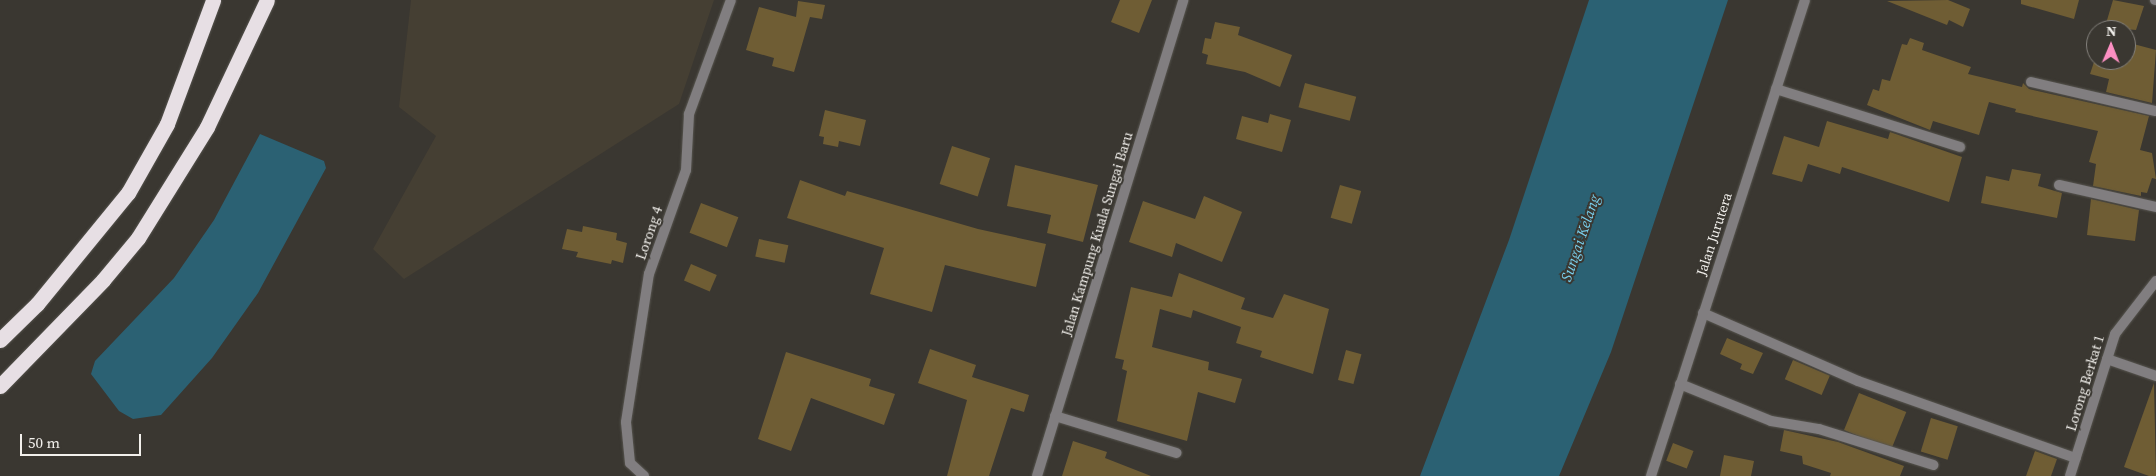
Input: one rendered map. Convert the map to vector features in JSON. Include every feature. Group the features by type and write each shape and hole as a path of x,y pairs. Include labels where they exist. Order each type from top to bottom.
{"highway":[{"path":"0,340 38,304 99,232 150,156 183,86 213,0"},
{"path":"0,386 103,280 138,238 207,126 267,0"},
{"path":"0,325 38,304"}],"street":[{"name":"Lorong 4","path":"644,476 630,463 626,422 649,274 686,170 689,114 731,0"},
{"name":"Jalan Kampung Kuala Sungai Baru","path":"1037,476 1183,0"},
{"name":"Jalan Jurutera","path":"1651,476 1805,0"},
{"path":"2031,82 2156,111"},
{"path":"1776,89 1960,148"},
{"path":"2059,185 2156,207"},
{"name":"Lorong Berkat 1","path":"2070,476 2115,334 2156,281"},
{"path":"1703,313 1858,381 2076,458"},
{"path":"2106,360 2156,376"},
{"path":"1680,384 1771,420 1819,429 1933,465"},
{"path":"1055,416 1177,453"}],"shaded area":[{"path":"411,0 714,0 679,104 404,279 373,249 436,136 399,107"}],"water":[{"name":"Sungai Kelang","path":"1589,0 1728,0 1611,352 1559,476 1420,476 1509,240"},
{"path":"260,134 324,161 326,168 258,293 212,358 161,415 133,419 119,411 91,374 95,361 174,278 214,220"}],"building":[{"path":"1120,0 1152,0 1139,33 1111,22"},
{"path":"1948,0 1970,9 1963,27 1949,20 1947,25 1887,1"},
{"path":"2021,0 2079,0 2074,19 2021,4"},
{"path":"2113,0 2144,6 2136,30 2136,20 2107,20"},
{"path":"798,1 825,5 822,19 810,17 794,72 772,66 774,58 746,50 759,7 796,17"},
{"path":"1215,22 1240,27 1238,35 1292,55 1280,87 1245,72 1206,64 1208,55 1202,53 1205,38 1211,39"},
{"path":"1910,38 1924,43 1922,50 1971,67 1968,74 2022,87 2023,83 2029,89 2149,116 2140,150 2152,153 2156,179 2152,178 2147,193 2141,192 2141,196 2093,186 2096,164 2089,162 2098,131 2015,112 2016,109 1989,102 1979,135 1933,121 1930,130 1867,105 1873,89 1879,91 1882,79 1890,81 1902,44 1907,45"},
{"path":"2136,45 2156,50 2152,103 2106,92 2109,79 2090,74 2091,70 2136,70"},
{"path":"1305,83 1356,97 1350,121 1299,107"},
{"path":"825,110 866,120 860,146 839,141 838,147 823,144 824,137 819,136"},
{"path":"1270,114 1291,120 1282,152 1236,139 1242,116 1268,123"},
{"path":"1827,121 1888,139 1890,132 1962,157 1949,202 1842,167 1840,174 1808,164 1802,182 1772,174 1784,136 1819,147"},
{"path":"952,146 990,158 978,196 940,184"},
{"path":"1015,165 1098,185 1083,242 1047,233 1051,215 1007,206"},
{"path":"2012,169 2041,174 2038,186 2062,193 2057,218 1981,203 1986,176 2009,181"},
{"path":"800,180 845,196 847,191 978,229 1046,244 1036,287 945,265 932,312 870,294 884,248 787,218"},
{"path":"1340,185 1361,191 1352,224 1331,218"},
{"path":"1204,196 1242,212 1222,262 1176,243 1172,257 1129,242 1143,201 1195,219"},
{"path":"2091,199 2139,210 2135,241 2087,235"},
{"path":"701,203 738,217 727,247 690,233"},
{"path":"583,226 617,233 616,240 627,243 623,263 612,260 611,264 576,257 578,252 562,249 567,229 582,232"},
{"path":"759,239 788,245 785,263 755,257"},
{"path":"691,264 717,275 710,292 684,281"},
{"path":"1179,273 1245,298 1241,309 1273,318 1284,294 1329,309 1313,374 1260,357 1262,351 1236,343 1241,327 1193,310 1191,318 1160,309 1152,347 1209,362 1208,370 1242,379 1235,403 1198,392 1187,441 1117,421 1127,371 1122,369 1124,360 1115,358 1131,287 1172,297"},
{"path":"1727,338 1763,353 1753,374 1740,369 1742,364 1720,354"},
{"path":"930,349 976,365 972,377 1029,395 1024,412 1011,408 989,476 947,476 967,400 918,383"},
{"path":"1346,350 1361,354 1353,384 1338,380"},
{"path":"786,352 871,379 869,386 895,394 884,425 811,398 791,451 758,439"},
{"path":"1793,360 1830,376 1822,395 1785,379"},
{"path":"2154,383 2156,476 2149,476 2124,467"},
{"path":"1859,393 1906,412 1891,449 1844,430"},
{"path":"1931,418 1958,426 1948,460 1921,451"},
{"path":"1784,430 1838,442 1904,466 1900,476 1830,476 1831,473 1803,464 1802,456 1780,451"},
{"path":"1073,441 1107,452 1105,458 1151,476 1062,476"},
{"path":"1673,443 1694,451 1687,469 1666,461"},
{"path":"2035,451 2057,459 2051,476 2026,476"},
{"path":"1724,455 1754,461 1751,476 1720,476"}]}
